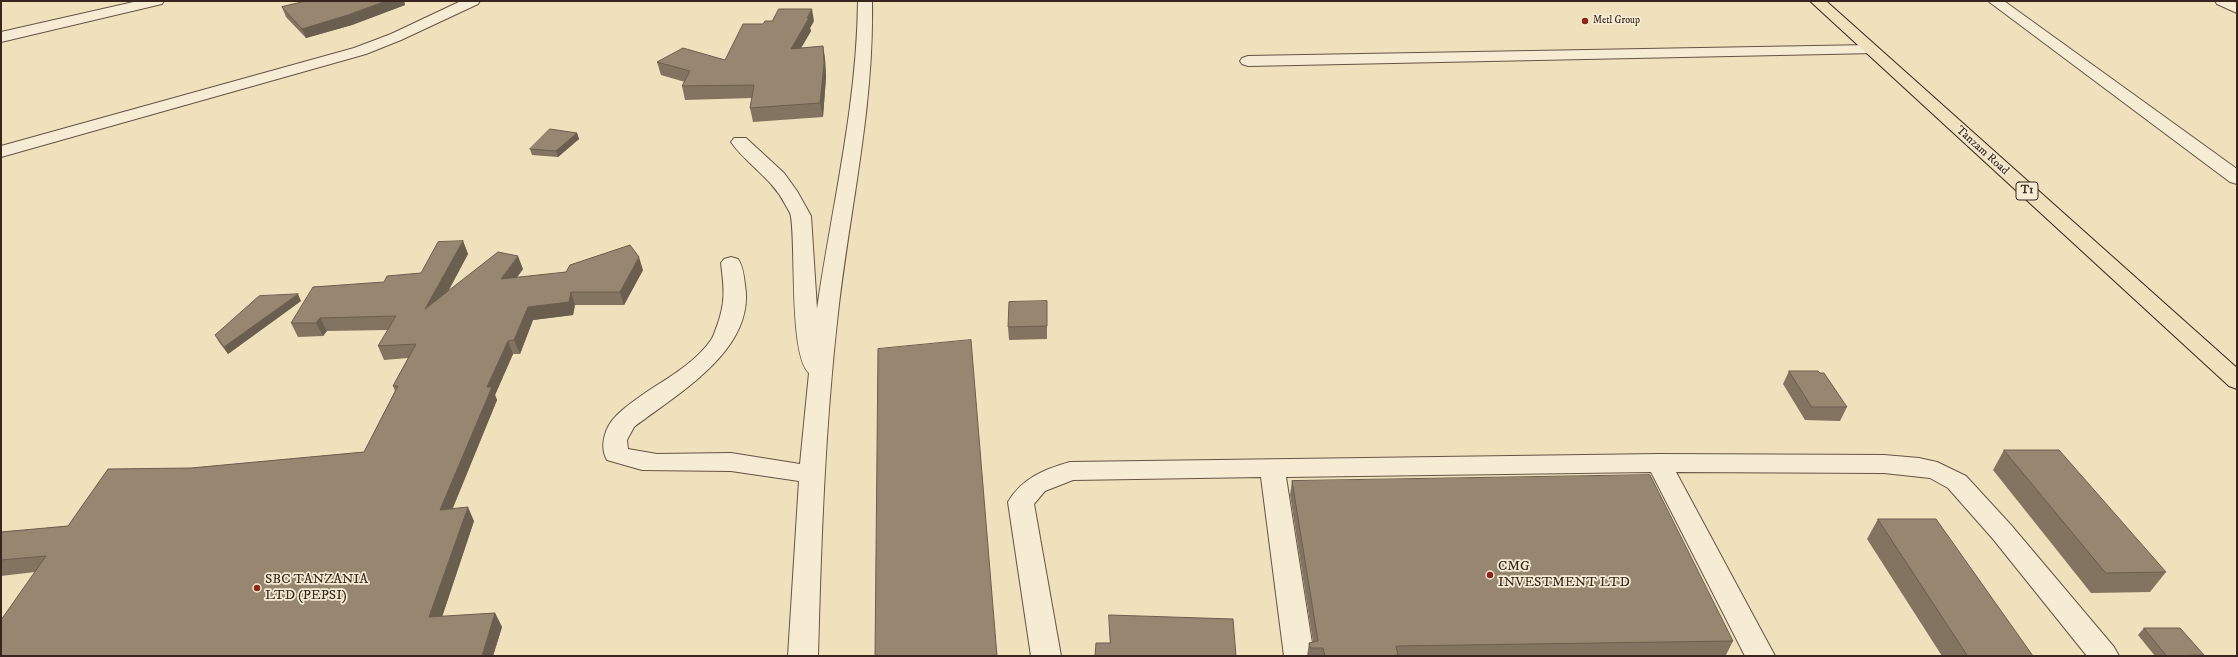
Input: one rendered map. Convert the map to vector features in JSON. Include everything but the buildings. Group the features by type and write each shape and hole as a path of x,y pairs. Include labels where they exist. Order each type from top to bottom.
{"highway":[{"name":"Tanzam Road","path":"1816,1 2237,381"}],"street":[{"path":"1,37 157,1"},
{"path":"1,152 360,51 396,37 473,1"},
{"path":"803,656 820,380 836,252 856,142 865,43 865,1"},
{"path":"1995,1 2075,58 2237,178"},
{"path":"2222,1 2237,10"},
{"path":"1248,61 1870,50"},
{"path":"740,142 777,177 791,197 801,216 807,328 820,380"},
{"path":"731,263 736,294 733,312 722,342 710,357 688,375 651,400 624,422 615,440 616,454 628,460 643,463 732,462 813,475"},
{"path":"1659,463 1760,656"},
{"path":"1046,656 1021,502 1036,485 1070,471 1659,463 1884,464 1937,471 1957,482 1992,521 2104,656"},
{"path":"1272,468 1299,656"}],"place":[{"name":"Metl Group","path":"1585,21"},
{"name":"CMG INVESTMENT LTD","path":"1490,575"},
{"name":"SBC TANZANIA LTD (PEPSI)","path":"257,588"}]}
